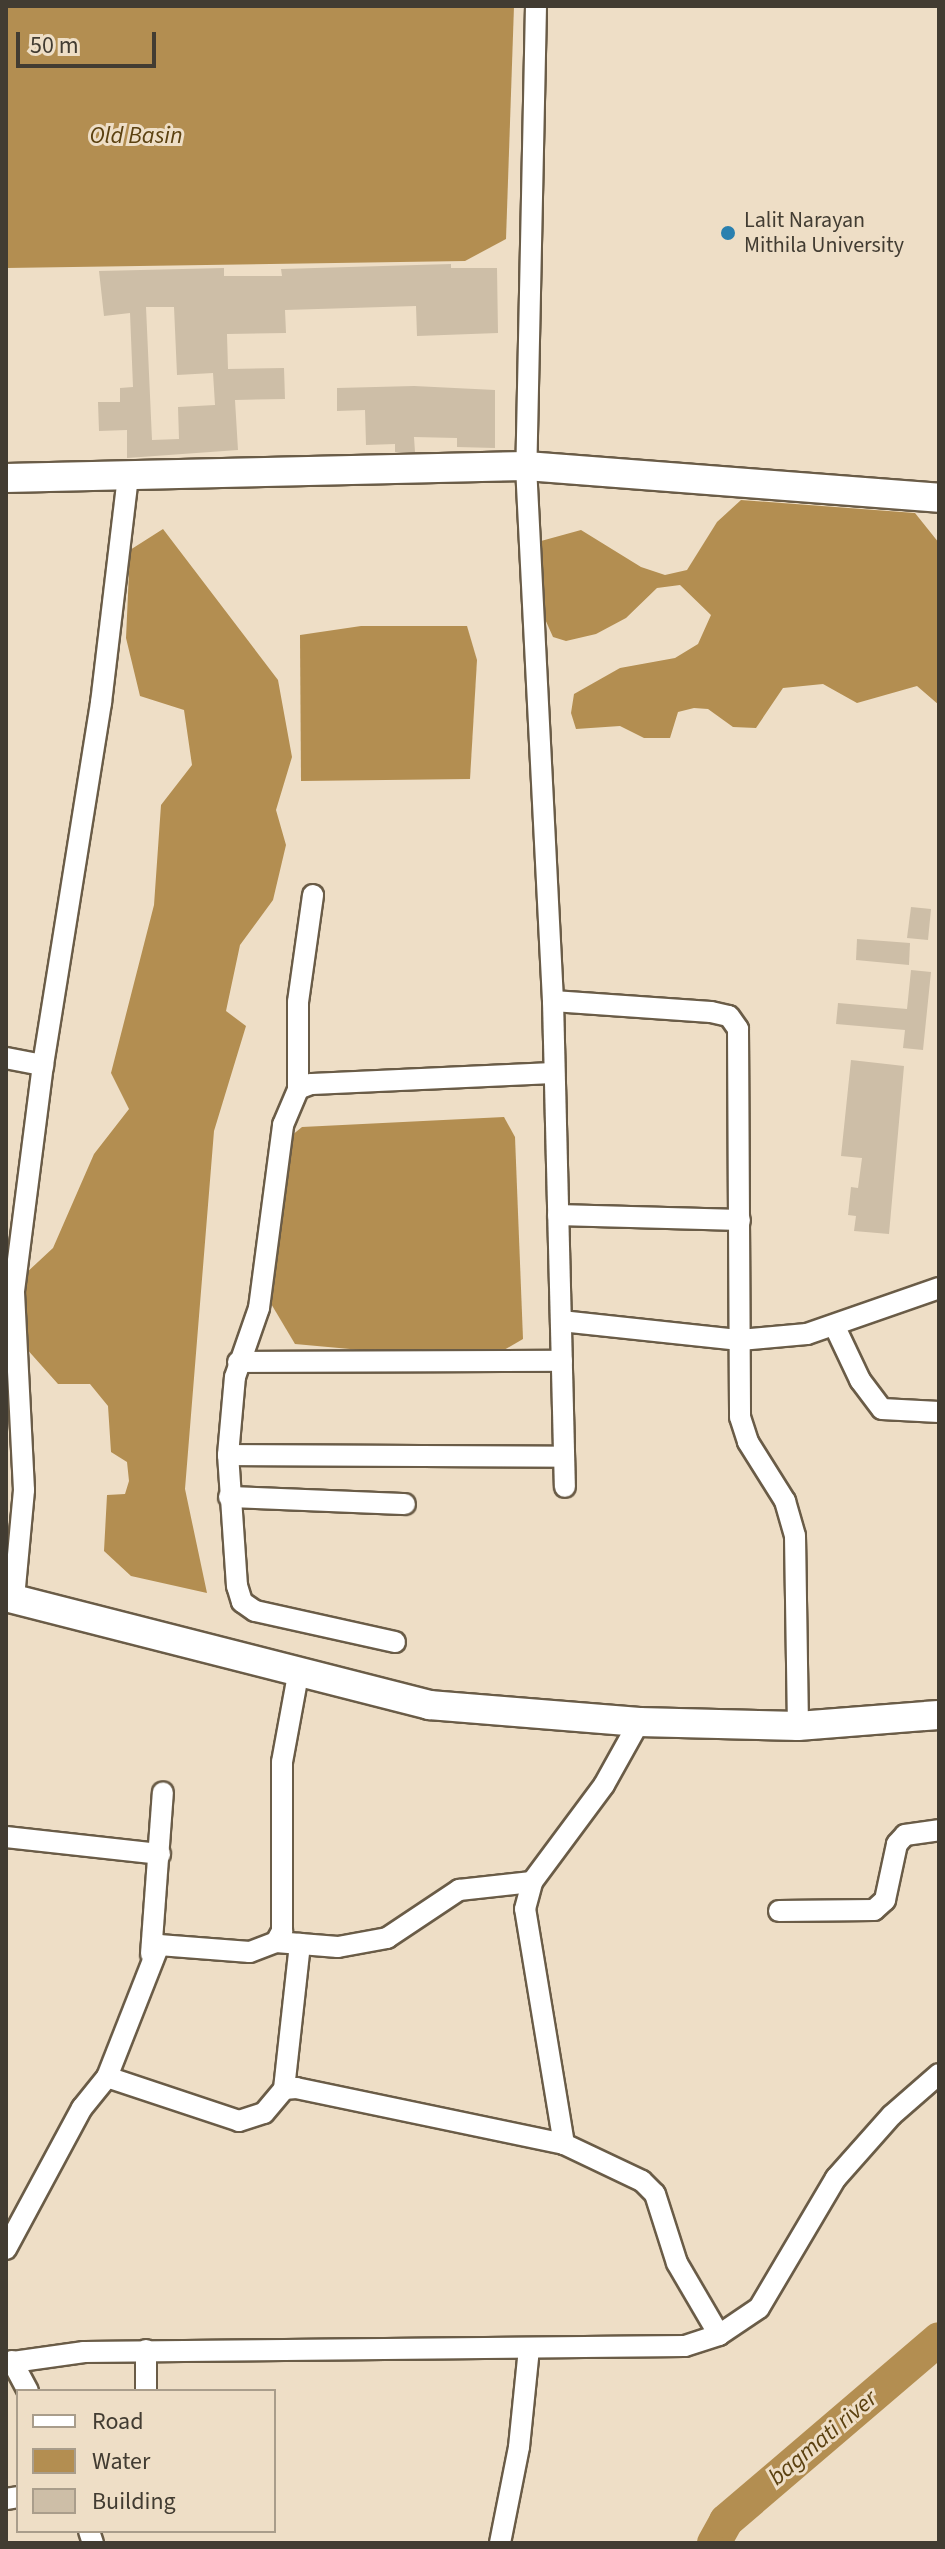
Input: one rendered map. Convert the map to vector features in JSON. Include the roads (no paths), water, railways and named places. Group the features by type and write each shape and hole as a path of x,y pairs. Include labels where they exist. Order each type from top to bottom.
{"street":[{"path":"536,6 526,466 553,1001 565,1487"},
{"path":"6,478 128,478 526,466 939,498"},
{"path":"128,478 101,703 43,1065 14,1291 24,1490 10,1597 298,1675 429,1705 639,1722 798,1726 939,1715"},
{"path":"313,895 298,1002 298,1089 283,1125 259,1308 238,1362 228,1455 229,1497 242,1602 255,1611 395,1642"},
{"path":"553,1001 729,1016 738,1029 740,1417 748,1442 785,1501 795,1536 798,1726"},
{"path":"6,1058 43,1065"},
{"path":"298,1089 311,1084 554,1073"},
{"path":"558,1215 740,1220"},
{"path":"561,1321 740,1340 835,1327 939,1288"},
{"path":"835,1327 860,1380 882,1409 939,1412"},
{"path":"238,1362 562,1361"},
{"path":"228,1455 564,1457"},
{"path":"229,1497 405,1504"},
{"path":"276,1942 285,1915 278,1839 282,1762 298,1675"},
{"path":"564,2144 529,1952 525,1909 532,1882 604,1785 639,1722"},
{"path":"6,2249 82,2108 107,2077 151,1954 163,1792"},
{"path":"779,1911 874,1910 885,1900 897,1844 905,1835 939,1830"},
{"path":"6,1837 160,1854"},
{"path":"151,1954 159,1945 250,1952 276,1942 338,1947 387,1938 459,1890 532,1882"},
{"path":"107,2077 239,2121 264,2113 284,2089 300,1944"},
{"path":"27,2389 9,2362 146,2350 685,2346 719,2335 759,2308 836,2178 892,2115 939,2074"},
{"path":"284,2089 564,2144 642,2181 655,2194 677,2263 719,2335"},
{"path":"500,2543 519,2447 529,2349"},
{"path":"146,2350 146,2389"}],"water":[{"name":"Old Basin","path":"6,6 514,6 506,239 465,261 6,268"},
{"path":"741,500 915,513 939,543 939,705 917,686 857,703 823,684 783,688 756,728 733,727 708,709 694,708 678,712 670,738 644,738 620,726 576,729 571,713 574,694 620,668 675,658 698,644 711,615 680,585 657,588 626,618 596,634 566,641 553,637 540,608 541,541 581,530 641,567 665,575 687,570 717,522"},
{"path":"163,529 278,680 292,757 276,810 286,845 273,900 240,945 226,1011 246,1026 214,1131 185,1489 207,1593 131,1576 104,1551 107,1495 125,1494 129,1481 127,1462 111,1452 108,1406 90,1384 58,1384 25,1347 24,1275 53,1248 94,1154 129,1109 111,1073 154,905 161,805 192,765 184,710 140,696 126,638 130,550"},
{"path":"361,626 467,626 477,660 470,779 301,781 300,635"},
{"path":"504,1117 515,1137 523,1339 504,1350 416,1355 295,1344 267,1297 291,1136 302,1127"}],"waterway":[{"name":"bagmati river","path":"714,2543 726,2521 939,2339"}],"place":[{"name":"Lalit Narayan Mithila University","path":"728,233"}]}
